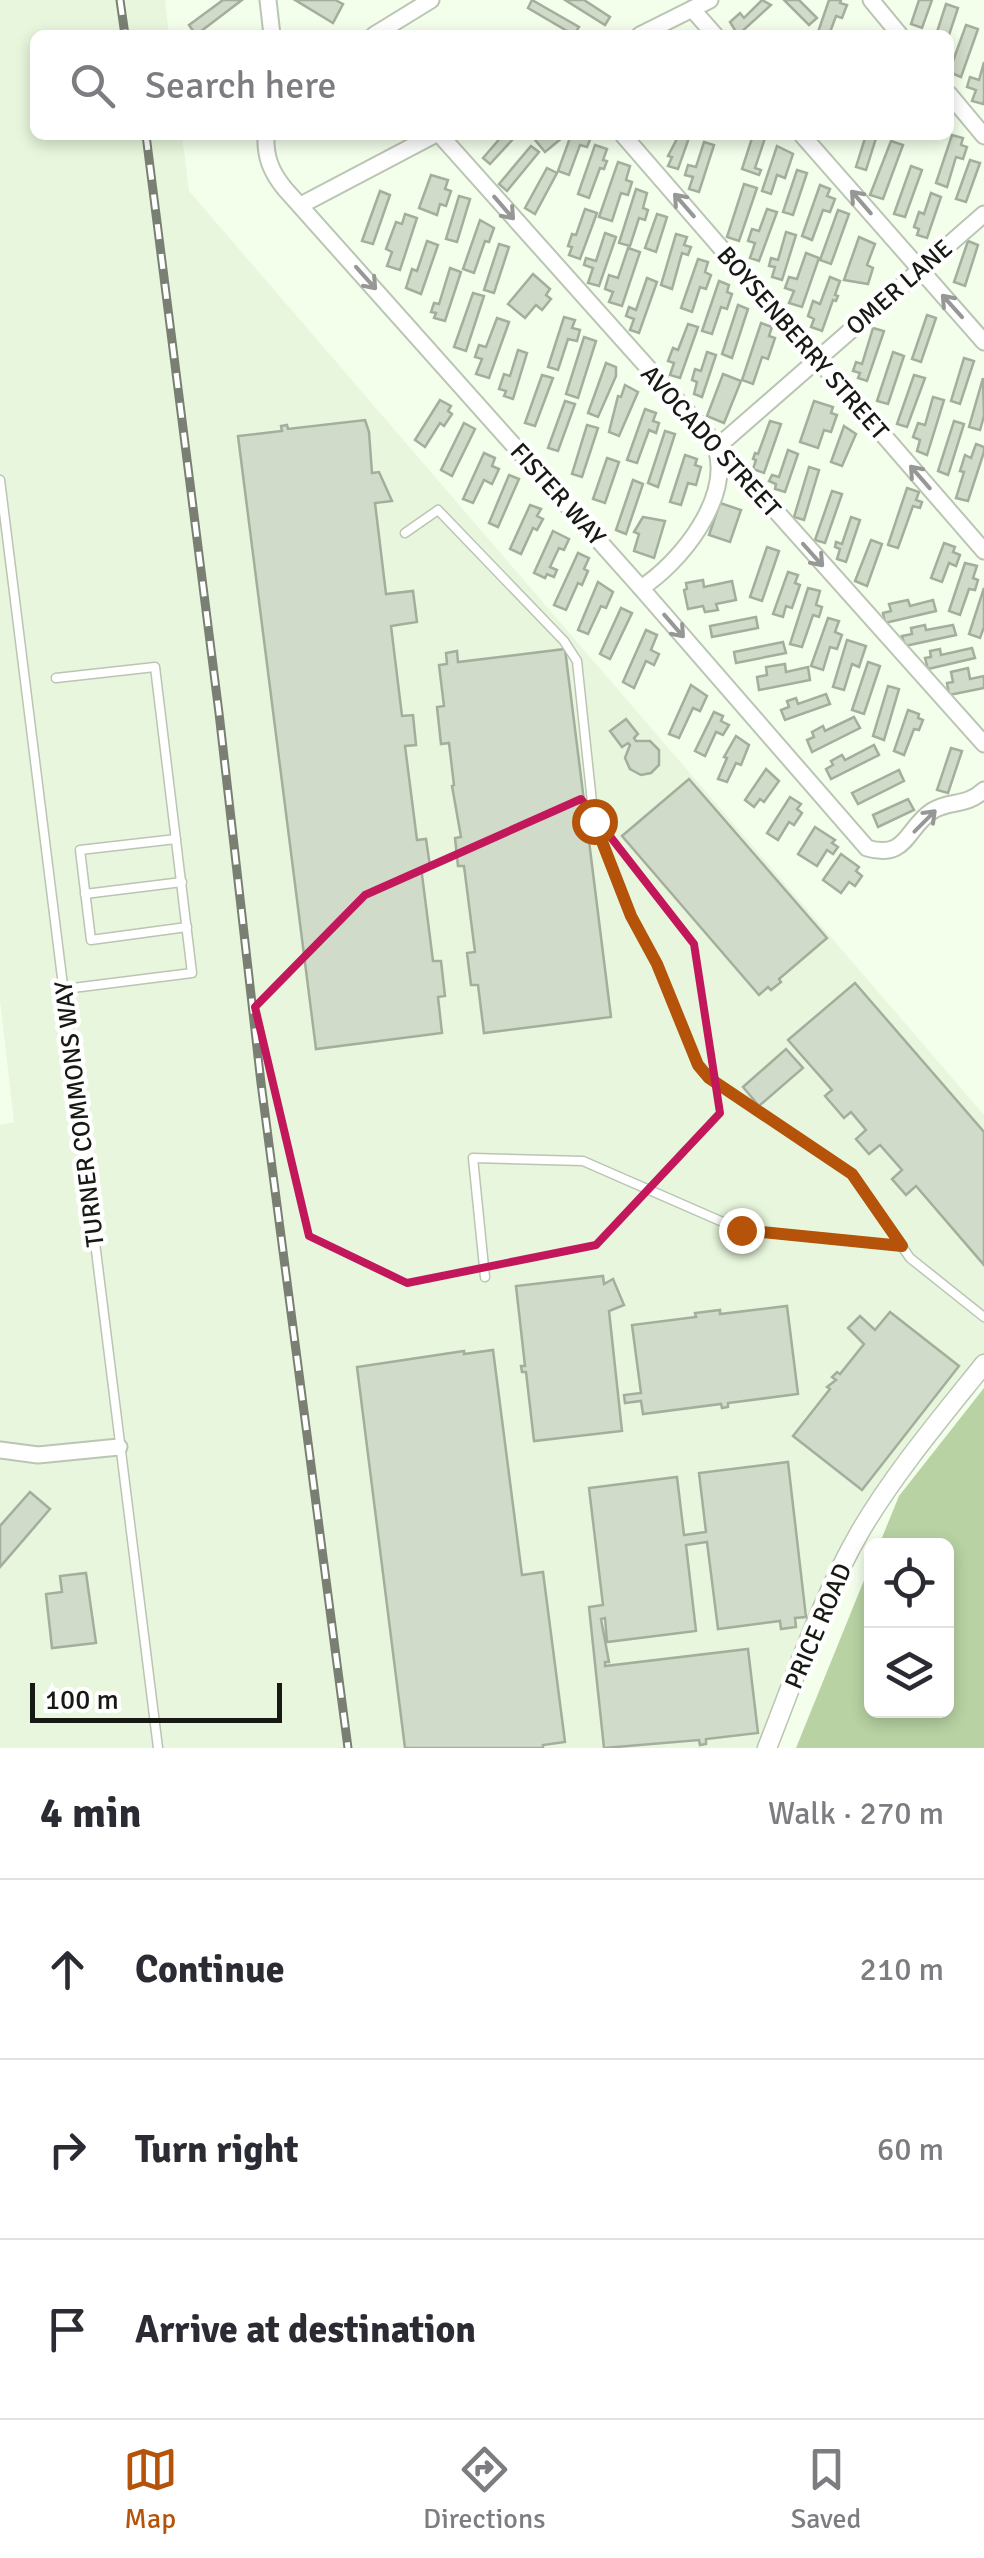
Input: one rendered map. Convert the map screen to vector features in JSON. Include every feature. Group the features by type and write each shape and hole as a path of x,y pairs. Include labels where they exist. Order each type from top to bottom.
{"street":[{"path":"268,0 271,30"},
{"path":"382,30 432,0"},
{"path":"650,30 710,0"},
{"path":"871,0 896,30"},
{"path":"692,9 711,30"},
{"path":"954,100 984,136"},
{"name":"FISTER WAY","path":"266,140 273,174 868,848 890,851 905,842 928,813 941,806 972,801 984,790"},
{"path":"301,205 427,140"},
{"name":"AVOCADO STREET","path":"441,140 984,744"},
{"name":"BOYSENBERRY STREET","path":"627,140 984,550"},
{"path":"806,140 984,342"},
{"name":"OMER LANE","path":"716,448 984,214"},
{"path":"641,588 679,556 698,527 719,479 716,448"},
{"name":"PRICE ROAD","path":"767,1748 830,1590 861,1531 883,1495 984,1364"},
{"path":"0,1450 38,1455 119,1446"}],"lane":[{"name":"TURNER COMMONS WAY","path":"0,483 158,1748"},
{"path":"405,533 438,510 564,641 577,661 594,821 631,916 657,964 698,1065 709,1078 852,1174 910,1258 984,1317"},
{"path":"0,561 10,566"},
{"path":"56,678 155,667 192,973 64,989"},
{"path":"176,839 80,850 91,940 187,927"},
{"path":"86,894 182,882"},
{"path":"486,1278 473,1158 583,1161 741,1230 902,1246"}],"highlighted area":[{"path":"581,799 694,944 720,1113 596,1245 407,1283 309,1236 255,1007 365,895"}],"shaded area":[{"path":"0,0 165,0 168,30 30,30 30,140 183,140 189,191 984,1115 984,1364 883,1495 767,1748 0,1748 0,1125 14,1122 0,999"}],"green space":[{"path":"984,1388 984,1748 796,1748 864,1580 864,1718 954,1718 954,1538 882,1538 899,1496"}],"building":[{"path":"223,0 242,0 203,30 192,30 189,25"},
{"path":"295,0 335,0 343,4 333,23"},
{"path":"532,0 579,27 565,30 528,8"},
{"path":"565,0 584,0 610,17 605,25"},
{"path":"762,0 771,5 744,30 735,30 730,22 740,13 744,18"},
{"path":"784,0 799,0 817,18 809,25"},
{"path":"829,0 841,0 847,5 842,18 836,16 831,30 819,30"},
{"path":"919,0 932,0 922,28 911,24"},
{"path":"946,4 958,8 951,30 938,30"},
{"path":"966,25 978,29 961,77 954,74 954,58"},
{"path":"984,62 983,104 972,101 976,90 967,87 970,77 979,80"},
{"path":"954,136 963,138 961,145 967,147 963,159 956,157 947,187 936,183 950,140"},
{"path":"499,140 512,140 490,164 483,158"},
{"path":"535,140 560,140 545,152"},
{"path":"569,140 590,140 587,147 580,145 569,175 558,171"},
{"path":"676,140 688,140 678,169 668,166 672,157 668,156"},
{"path":"751,140 764,140 755,168 761,170 759,175 742,169"},
{"path":"864,140 875,140 866,170 856,167"},
{"path":"891,141 903,145 883,199 870,195"},
{"path":"704,142 714,145 699,192 689,189 693,177 685,175 688,165 696,167"},
{"path":"595,145 607,149 603,160 607,161 604,169 600,168 589,198 578,194"},
{"path":"531,146 539,152 507,191 499,184"},
{"path":"777,146 793,154 785,178 777,175 771,194 762,191"},
{"path":"970,160 980,163 966,202 956,199"},
{"path":"618,162 630,166 626,180 632,182 628,195 621,193 612,221 599,217"},
{"path":"911,166 922,170 905,217 894,214"},
{"path":"547,168 557,173 535,214 525,208"},
{"path":"797,170 807,173 793,215 783,212"},
{"path":"431,175 448,180 445,189 451,191 446,206 440,204 437,215 419,208"},
{"path":"744,184 757,188 739,241 727,237"},
{"path":"820,185 830,189 827,196 835,199 830,212 823,210 812,240 802,236"},
{"path":"636,189 647,193 643,208 648,210 645,220 639,218 630,246 619,243"},
{"path":"380,191 390,195 373,244 362,241"},
{"path":"931,193 941,197 927,238 917,235 919,229 914,227 919,212 924,214"},
{"path":"459,196 470,199 457,242 446,239"},
{"path":"585,209 597,213 580,259 569,255 572,247 568,246"},
{"path":"767,209 777,212 759,261 750,258 755,243 748,241 752,229 759,231"},
{"path":"838,210 849,214 831,264 820,260"},
{"path":"405,214 417,218 400,270 387,266 392,252 386,249 396,222 402,224"},
{"path":"657,214 667,217 656,252 645,248"},
{"path":"480,220 494,228 474,273 463,269"},
{"path":"786,232 796,235 782,280 772,277 775,267 769,266 771,258 778,260"},
{"path":"605,233 616,237 599,286 588,283 593,268 584,265 586,258 596,261"},
{"path":"676,234 687,237 684,245 691,247 688,255 682,253 672,289 661,285"},
{"path":"859,237 875,244 867,265 873,268 868,284 844,280"},
{"path":"427,241 438,245 421,294 406,288 412,269 417,271"},
{"path":"968,241 978,245 965,286 954,282"},
{"path":"499,244 509,247 494,293 484,290"},
{"path":"628,248 640,252 622,306 609,302 613,292 605,289 609,275 618,278"},
{"path":"806,253 819,258 802,307 789,303 794,291 785,288 789,277 797,279"},
{"path":"698,259 708,262 705,272 711,275 706,289 700,287 692,312 681,308"},
{"path":"450,268 461,272 445,321 434,318 436,313 431,312 434,303 439,304"},
{"path":"533,274 550,289 546,295 551,299 542,310 536,305 525,318 508,304"},
{"path":"830,277 840,281 835,295 838,296 822,331 811,327 814,319 808,316 813,301 820,304"},
{"path":"647,278 657,282 639,333 630,330 634,319 626,316 629,307 636,310"},
{"path":"719,281 729,285 727,292 732,294 727,309 721,307 712,334 702,331"},
{"path":"473,293 484,296 466,351 454,347"},
{"path":"738,305 748,309 732,358 722,354"},
{"path":"927,315 936,318 921,362 912,359"},
{"path":"564,317 575,320 572,328 580,330 577,341 568,339 558,370 548,367"},
{"path":"497,318 509,322 489,378 476,374 482,359 475,357 479,345 486,347"},
{"path":"761,323 772,327 769,336 775,338 768,359 762,357 753,384 742,380"},
{"path":"688,324 698,327 680,378 670,375 674,363 668,361 673,348 678,350"},
{"path":"873,328 884,331 867,381 853,371 856,362 862,364"},
{"path":"584,337 596,341 578,398 566,394"},
{"path":"518,350 527,353 513,399 499,389 504,374 510,376"},
{"path":"707,352 716,355 702,397 694,394 697,382 692,380 695,369 701,371"},
{"path":"893,352 904,356 888,404 877,401"},
{"path":"964,358 974,361 960,404 951,401"},
{"path":"606,363 616,367 616,376 598,417 588,413"},
{"path":"723,374 741,381 724,423 707,416"},
{"path":"542,375 553,378 535,426 525,423"},
{"path":"914,375 925,378 907,427 897,424"},
{"path":"983,378 984,416 980,430 969,427"},
{"path":"625,385 638,392 619,436 609,432 618,396 621,397"},
{"path":"933,397 944,400 927,455 917,451 920,440 913,437 918,423 925,425"},
{"path":"440,400 451,406 448,411 452,414 444,426 440,423 425,447 415,440"},
{"path":"565,401 575,404 558,451 548,448"},
{"path":"814,401 833,407 831,413 837,415 831,432 824,430 818,448 800,442"},
{"path":"645,409 656,413 653,421 659,423 656,433 649,430 637,463 627,460"},
{"path":"365,420 372,473 379,472 392,501 375,503 386,594 413,591 417,622 391,626 402,716 413,715 416,745 405,746 417,840 426,839 430,866 421,867 433,961 441,961 445,996 438,997 442,1033 316,1049 238,436 282,431 281,426 287,425 288,429"},
{"path":"770,421 781,424 764,473 753,469 753,459"},
{"path":"954,421 964,424 948,475 938,471"},
{"path":"464,423 475,429 452,476 441,470"},
{"path":"587,425 598,428 582,477 572,474"},
{"path":"844,426 856,434 842,466 831,462"},
{"path":"665,431 675,434 658,487 648,483"},
{"path":"976,444 984,447 984,452 968,501 956,498 965,455 971,458"},
{"path":"788,450 798,454 785,492 775,489 776,484 769,481 772,475 779,477"},
{"path":"484,453 495,458 492,466 499,469 492,484 484,480 473,503 463,499"},
{"path":"685,455 697,459 695,465 701,467 696,485 688,483 681,505 670,502"},
{"path":"607,458 619,462 605,503 593,499"},
{"path":"809,467 819,470 804,520 794,517"},
{"path":"509,475 519,479 498,527 489,523"},
{"path":"633,480 643,484 626,534 616,530"},
{"path":"907,488 919,492 916,500 922,502 920,508 913,506 898,548 888,545"},
{"path":"832,491 842,494 825,543 815,540"},
{"path":"720,503 741,510 730,542 709,535"},
{"path":"530,505 541,509 537,516 543,519 537,530 533,528 521,554 510,549"},
{"path":"643,517 665,521 654,558 634,551 639,534 634,532"},
{"path":"851,517 860,520 846,562 837,559 840,549 835,547 836,542 842,544"},
{"path":"553,531 569,539 564,550 559,548 550,567 557,570 554,577 547,574 545,578 534,573"},
{"path":"871,540 882,544 867,586 855,581"},
{"path":"944,543 955,547 953,552 960,555 956,566 949,563 942,582 931,578"},
{"path":"767,547 779,551 762,601 750,597"},
{"path":"578,553 589,558 584,569 588,571 566,610 554,605"},
{"path":"965,563 977,566 973,578 978,580 975,590 969,589 960,615 949,611"},
{"path":"788,572 798,575 795,583 800,585 792,608 786,606 783,617 773,614"},
{"path":"703,580 704,587 732,581 736,600 716,604 718,610 705,612 703,606 688,609 686,583"},
{"path":"598,582 613,592 606,608 601,606 588,634 578,630"},
{"path":"808,588 820,591 816,605 822,607 819,617 813,615 802,647 790,644"},
{"path":"984,588 984,627 980,638 969,634"},
{"path":"908,600 910,606 933,600 936,611 885,623 883,613 891,611 889,604"},
{"path":"621,608 632,613 610,659 600,654"},
{"path":"756,617 758,628 712,637 710,626"},
{"path":"828,618 839,621 835,632 842,635 837,649 830,647 823,670 811,666"},
{"path":"925,625 926,630 953,625 956,635 905,646 902,636 912,634 911,628"},
{"path":"646,630 657,635 651,650 659,654 654,665 646,661 634,688 623,682"},
{"path":"847,640 866,646 859,667 852,664 844,690 833,687"},
{"path":"783,642 786,653 736,663 734,652"},
{"path":"972,648 975,658 928,669 925,658 931,657 930,651 940,649 941,655"},
{"path":"565,649 611,1017 484,1033 478,985 471,985 467,953 475,952 464,866 458,866 455,838 461,837 449,743 441,744 437,707 444,706 439,665 447,664 446,653 457,651 458,662"},
{"path":"868,662 880,666 864,714 852,710"},
{"path":"785,664 786,672 808,667 810,680 759,690 757,677 767,675 766,667"},
{"path":"968,668 970,679 984,676 984,688 949,695 947,683 953,682 951,672"},
{"path":"691,685 707,696 700,711 693,708 679,738 669,734"},
{"path":"888,686 899,689 884,740 873,736"},
{"path":"826,694 830,704 785,720 781,710 789,707 787,701 796,698 798,704"},
{"path":"908,710 923,720 919,730 914,729 904,755 894,751"},
{"path":"714,712 729,725 723,735 716,732 705,756 695,751"},
{"path":"854,717 860,728 812,752 807,740 814,737 812,732 823,726 825,731"},
{"path":"626,719 638,734 636,741 650,741 659,750 659,765 651,773 641,775 630,769 625,758 630,745 622,747 610,731"},
{"path":"736,736 749,745 741,765 736,763 727,782 718,779"},
{"path":"874,745 879,755 831,779 826,769 833,765 831,761 842,755 845,760"},
{"path":"951,748 962,751 948,793 937,790"},
{"path":"766,769 779,781 764,802 760,799 754,807 745,800"},
{"path":"899,770 904,781 858,804 852,793"},
{"path":"689,779 827,938 779,979 781,982 759,995 622,836"},
{"path":"790,797 801,804 797,809 802,813 794,825 789,822 778,840 767,833"},
{"path":"908,799 914,810 878,827 873,815"},
{"path":"815,827 835,840 832,843 838,847 833,854 827,850 817,866 798,854"},
{"path":"841,854 859,867 856,871 862,876 855,886 849,882 841,893 823,880"},
{"path":"855,983 984,1132 984,1265 916,1186 906,1195 892,1179 902,1170 880,1145 869,1154 856,1139 866,1130 851,1112 844,1118 825,1096 832,1090 788,1040"},
{"path":"786,1049 803,1068 759,1106 743,1087"},
{"path":"603,1276 604,1284 613,1279 624,1305 609,1311 622,1431 534,1441 526,1372 522,1372 521,1366 525,1366 516,1286"},
{"path":"787,1306 798,1394 728,1403 728,1407 722,1408 721,1404 643,1414 641,1401 625,1403 624,1395 641,1393 632,1325 696,1317 695,1313"},
{"path":"890,1312 959,1366 862,1490 793,1436 836,1380 832,1377 840,1374 864,1344 848,1328 860,1316 875,1330"},
{"path":"493,1350 522,1575 543,1572 565,1742 543,1748 405,1748 357,1367"},
{"path":"788,1462 806,1617 795,1618 796,1627 781,1629 780,1621 718,1629 707,1542 686,1545 696,1631 607,1642 605,1618 601,1619 609,1662 605,1666 748,1649 758,1733 706,1739 706,1744 700,1745 699,1740 604,1748 589,1607 603,1605 589,1488 677,1477 684,1535 706,1532 699,1473"},
{"path":"30,1492 50,1509 0,1567 0,1526"},
{"path":"86,1573 96,1643 52,1648 46,1594 62,1592 60,1576"}],"railway":[{"path":"120,0 124,30"},
{"path":"147,140 261,1083 348,1748"}],"route":[{"path":"594,821 631,916 657,964 698,1065 709,1078 852,1174 902,1246 741,1230"}]}
